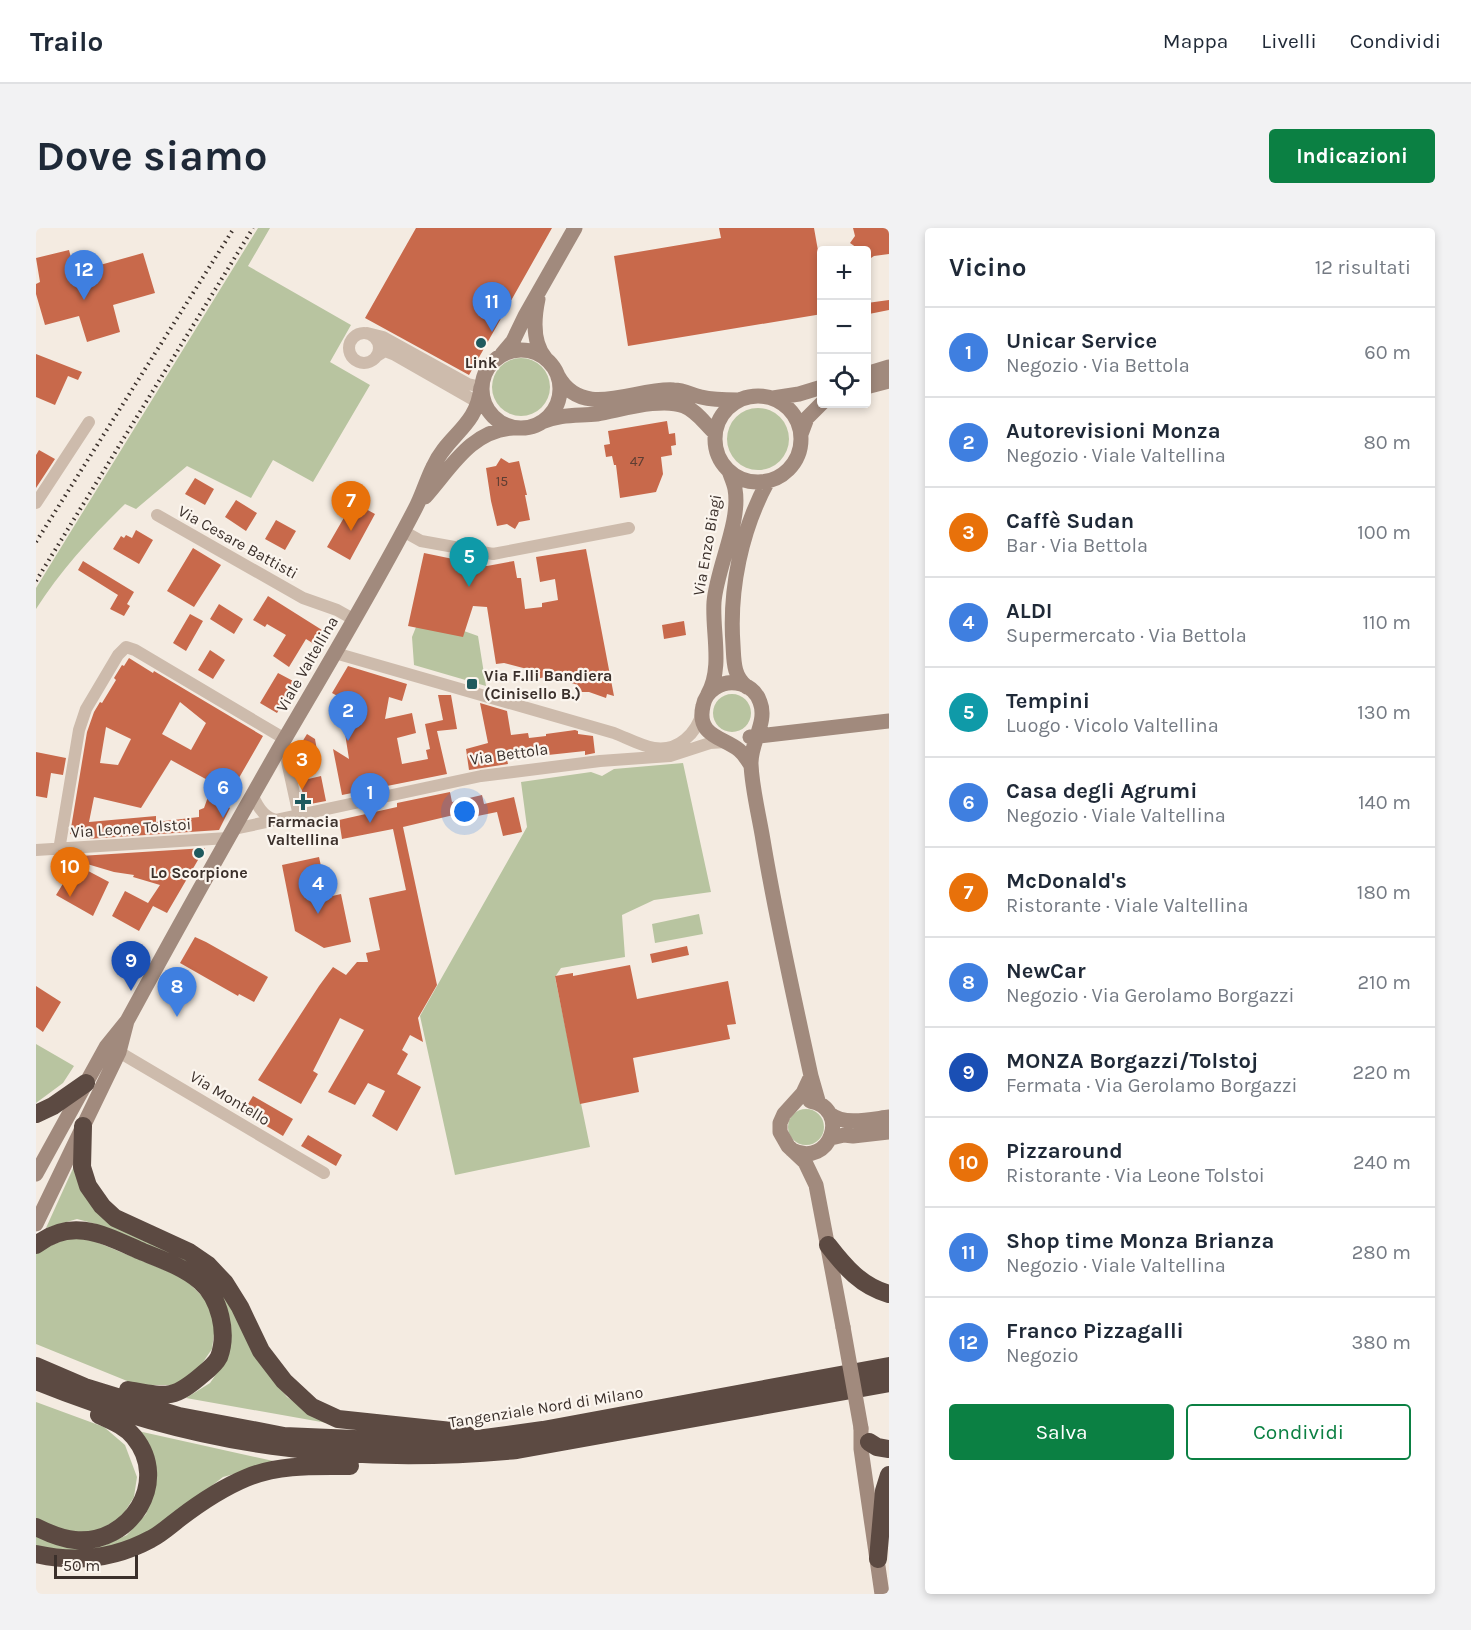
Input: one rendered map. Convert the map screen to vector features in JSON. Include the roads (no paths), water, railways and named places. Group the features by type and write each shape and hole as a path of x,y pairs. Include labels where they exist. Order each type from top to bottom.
{"highway":[{"path":"36,1114 53,1106 86,1083"},
{"path":"83,1126 82,1167 88,1186 102,1206 115,1218 189,1252 208,1265 225,1283 240,1307 261,1351 284,1381 312,1407 338,1419 461,1432 477,1440"},
{"path":"36,1245 46,1237 61,1231 80,1230 108,1236 182,1268 195,1277 202,1282 213,1298 220,1316 222,1333 219,1358 184,1390 167,1396 115,1388 85,1387"},
{"path":"828,1245 851,1274 864,1283 889,1294"},
{"name":"Tangenziale Nord di Milano","path":"36,1366 85,1387 179,1416 285,1436 447,1443 543,1430 889,1366"},
{"name":"Tangenziale Nord di Milano","path":"36,1381 144,1420 193,1432 335,1454 382,1456 450,1455 517,1450 889,1383"},
{"path":"36,1527 56,1536 74,1540 92,1540 105,1536 133,1518 146,1491 148,1475 146,1461 133,1436 119,1424 75,1404 63,1392"},
{"path":"865,1435 876,1447 889,1449"},
{"path":"36,1554 73,1560 100,1558 123,1552 152,1539 224,1488 249,1476 276,1469 306,1466 408,1464 450,1455"},
{"path":"878,1559 885,1491 889,1475"}],"main road":[{"path":"575,228 513,341 488,368 482,399 499,422 510,427 520,428 561,416 590,415 654,404 672,404 682,405 695,412 715,433"},
{"path":"541,290 536,309 539,348 558,376 576,393 593,400 674,390 701,397 738,400 753,396 772,398 817,389"},
{"path":"502,354 514,350 525,350 537,353 546,359"},
{"path":"871,373 889,367"},
{"path":"540,423 550,415 557,404 560,391 558,376"},
{"path":"871,386 889,381"},
{"path":"738,400 727,408 719,420 715,433 715,447 720,460 729,471 754,482 768,481 790,468 801,447 798,421 791,410 772,398"},
{"name":"Viale Valtellina","path":"127,1021 417,506 441,453 467,424 482,399"},
{"path":"801,434 807,418 817,408"},
{"name":"Viale Valtellina","path":"417,506 468,446 497,430 520,428"},
{"name":"Via Enzo Biagi","path":"705,703 716,670 715,594 736,506 735,488 729,471"},
{"name":"Via Enzo Biagi","path":"747,687 738,678 734,667 732,621 734,591 739,562 755,508 768,481"},
{"path":"750,764 741,751 717,739 708,731 703,720 705,703 714,689 724,684 738,683 747,687 759,698 757,728 750,764 772,894 811,1076 833,1127 819,1160 816,1185"},
{"path":"757,728 793,733 889,721"},
{"path":"726,742 740,742 757,728 769,725 793,733"},
{"path":"36,1224 119,1052 127,1021"},
{"path":"36,1174 111,1040 127,1021"},
{"path":"811,1076 803,1093 784,1114 780,1128 784,1141 804,1162 816,1185 865,1435 861,1449 882,1594"},
{"path":"793,1105 801,1101 810,1101 834,1118 844,1120 889,1117"},
{"path":"792,1150 809,1154 844,1135 853,1137 889,1132"}],"street":[{"path":"362,333 383,337 468,384 482,399 385,351 369,362 360,363 350,353 350,342 362,333"},
{"path":"367,333 378,342 377,356"},
{"path":"36,503 89,422"},
{"name":"Via Cesare Battisti","path":"157,515 303,598 336,610 353,620"},
{"path":"403,531 421,541 493,554 629,528"},
{"name":"Via Cesare Battisti","path":"303,598 313,598 322,593"},
{"path":"59,850 79,730 87,710 118,655 126,648 135,650 284,741 299,816"},
{"path":"335,653 614,734 655,749 668,748 681,742 695,728 705,703"},
{"name":"Via Bettola","path":"231,834 280,820 447,782 600,761 670,756 710,743 726,742"},
{"path":"253,796 266,816 280,820"},
{"name":"Via Leone Tolstoi","path":"36,850 59,850 231,834"},
{"name":"Via Montello","path":"119,1052 324,1173"}],"railway":[{"path":"36,542 234,228"},
{"path":"36,581 253,228"}],"place":[{"name":"Franco Pizzagalli","path":"84,300"},
{"name":"Shop time Monza Brianza","path":"492,332"},
{"name":"Link","path":"481,343"},
{"name":"McDonald's","path":"351,531"},
{"name":"Tempini","path":"469,587"},
{"name":"Via F.lli Bandiera (Cinisello B.)","path":"472,684"},
{"name":"Autorevisioni Monza","path":"348,741"},
{"name":"Caffè Sudan","path":"302,790"},
{"name":"Farmacia Valtellina","path":"303,802"},
{"name":"Casa degli Agrumi","path":"223,818"},
{"name":"Unicar Service","path":"370,823"},
{"name":"Lo Scorpione","path":"199,853"},
{"name":"Pizzaround","path":"70,897"},
{"name":"ALDI","path":"318,914"},
{"name":"MONZA Borgazzi/Tolstoj","path":"131,991"},
{"name":"NewCar","path":"177,1017"}]}
